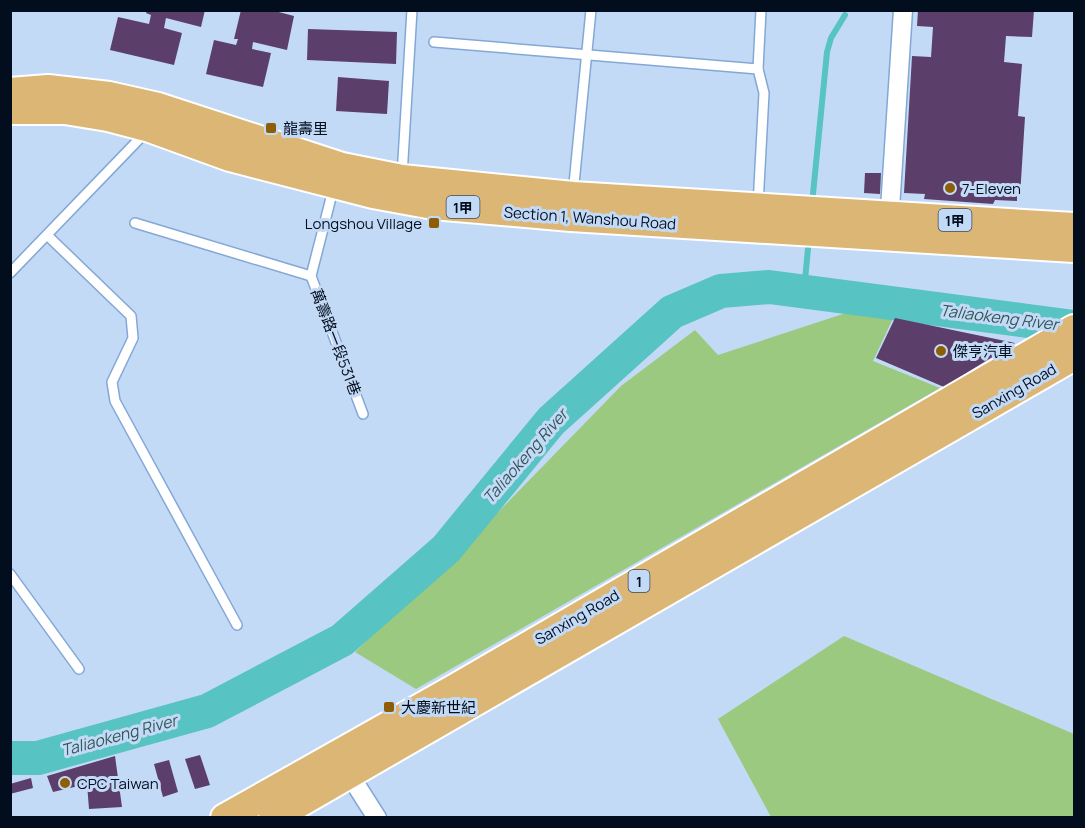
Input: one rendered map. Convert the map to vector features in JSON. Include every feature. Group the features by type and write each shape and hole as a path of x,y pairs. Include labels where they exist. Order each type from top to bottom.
{"main road":[{"name":"Section 1, Wanshou Road","path":"10,92 48,89 109,96 230,157 338,175 401,189 433,205 572,206 889,226 1074,227"},
{"name":"Section 1, Wanshou Road","path":"10,110 65,110 154,118"},
{"name":"Section 1, Wanshou Road","path":"889,226 1074,248"},
{"name":"Sanxing Road","path":"225,818 343,765 1067,346"},
{"name":"Sanxing Road","path":"273,818 343,765"}],"street":[{"path":"889,226 903,10"},
{"path":"343,765 377,818"}],"lane":[{"path":"401,189 412,10"},
{"path":"572,206 591,10"},
{"path":"757,218 764,93 758,69 761,10"},
{"path":"434,42 758,69"},
{"path":"10,273 48,236 154,118"},
{"name":"萬壽路一段531巷","path":"338,175 311,276 363,414"},
{"path":"135,223 311,276"},
{"path":"48,236 131,316 133,338 112,382 115,401 237,625"},
{"path":"10,574 79,669"}],"green space":[{"path":"855,310 894,316 873,361 940,388 416,689 355,652 468,543 621,386 695,330 718,355"},
{"path":"844,636 1074,734 1074,817 771,817 718,719"}],"building":[{"path":"147,10 205,10 201,27 166,18 164,28 182,33 174,65 110,50 118,17 149,24 151,15 146,13"},
{"path":"241,10 271,10 294,16 287,50 253,42 252,49 271,53 263,87 206,74 214,40 236,45 238,39 234,39"},
{"path":"918,10 1034,10 1032,37 1006,36 1004,62 1022,64 1018,116 1025,117 1020,196 1017,196 1017,201 995,200 993,204 924,199 925,194 904,193 912,56 931,57 933,27 917,26"},
{"path":"308,29 397,32 396,64 307,60"},
{"path":"338,77 389,81 387,114 336,111"},
{"path":"865,173 881,173 880,194 864,193"},
{"name":"傑亨汽車","path":"895,318 1015,343 944,387 876,358"},
{"path":"200,755 210,785 195,789 185,759"},
{"path":"115,756 122,807 89,809 87,784 53,792 47,776"},
{"path":"169,760 178,792 163,797 154,764"},
{"path":"31,778 33,788 10,794 10,784"}],"waterway":[{"path":"812,204 827,52 831,38 845,15"},
{"path":"804,291 809,238"},
{"name":"Taliaokeng River","path":"10,758 38,758 207,711 342,640 446,549 551,421 672,312 721,291 769,287 1074,327"}],"place":[{"name":"龍壽里","path":"271,128"},
{"name":"7-Eleven","path":"950,188"},
{"name":"Longshou Village","path":"434,223"},
{"name":"傑亨汽車","path":"941,351"},
{"name":"大慶新世紀","path":"389,707"},
{"name":"CPC Taiwan","path":"65,783"}]}
